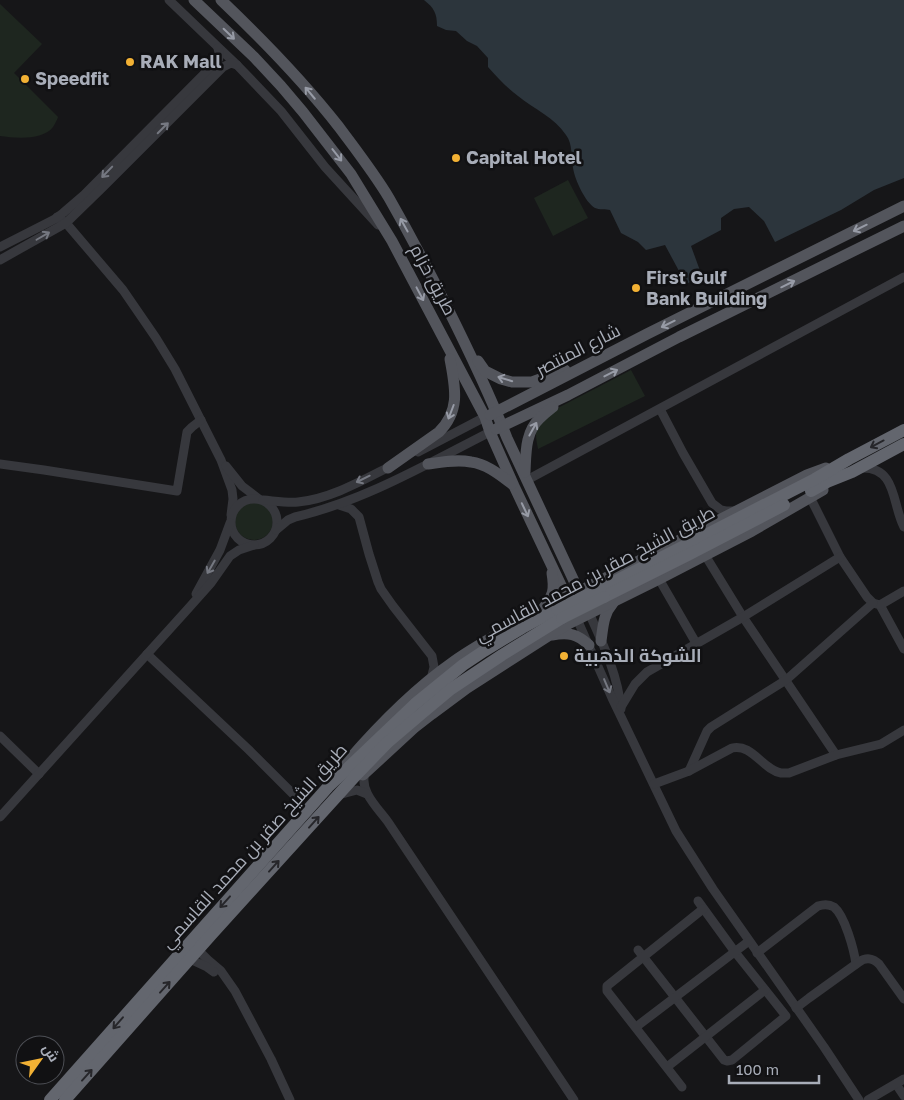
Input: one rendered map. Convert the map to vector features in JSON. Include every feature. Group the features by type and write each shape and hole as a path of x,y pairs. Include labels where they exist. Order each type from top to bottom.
{"highway":[{"name":"طريق الشيخ صقر بن محمد القاسمي","path":"607,595 904,430"},
{"name":"طريق الشيخ صقر بن محمد القاسمي","path":"50,1100 318,797 415,704 463,665 484,650 522,628 607,595 904,444"},
{"name":"طريق الشيخ صقر بن محمد القاسمي","path":"65,1100 211,935 387,743 451,690 560,613"}],"main road":[{"name":"طريق خزام","path":"194,0 254,57 281,86 351,174 392,241 484,418 514,486 578,619"},
{"name":"طريق خزام","path":"221,0 301,82 338,126 391,202 466,344 589,613"},
{"path":"351,174 361,181 377,205 391,202"},
{"name":"شارع المنتصر","path":"484,418 654,330 904,206"},
{"path":"526,478 526,451 529,434 538,419 568,395 679,337 904,226"},
{"path":"466,344 485,371 512,382 532,382 602,358"},
{"path":"388,468 439,432 451,416 455,403 456,389 448,348"},
{"name":"شارع المنتصر","path":"490,432 568,395"},
{"path":"328,787 348,761 384,721 412,694 453,662 487,640 566,597 807,475 849,459"},
{"path":"428,464 460,461 472,462 483,465 514,486"},
{"path":"338,797 432,714 548,636 589,613 607,595 659,579 752,531 856,470"},
{"path":"564,561 570,569 581,576 597,579 606,577"},
{"path":"543,610 554,590 550,562"},
{"path":"601,641 606,612 610,606 607,595"},
{"path":"548,636 574,635 590,645"}],"street":[{"path":"169,0 238,65 281,111 325,167 392,241"},
{"path":"0,248 57,217 84,194 217,61 220,55 218,47"},
{"path":"0,260 66,223 223,66 231,63 238,65"},
{"path":"57,217 66,223 124,290 175,368 222,460 232,490 232,530 241,541 254,545"},
{"path":"526,478 904,276"},
{"path":"660,408 712,503 721,510 738,511"},
{"name":"شارع المنتصر","path":"261,500 301,502 330,495 388,468 484,418"},
{"path":"0,464 177,491 187,432 202,420"},
{"name":"شارع المنتصر","path":"276,530 295,516 356,498 490,432"},
{"path":"879,472 882,456"},
{"path":"222,460 242,486 261,500"},
{"path":"856,470 870,468 886,478 893,490 904,527"},
{"path":"810,497 840,557 867,597 900,630 904,649"},
{"path":"0,817 186,611 230,556 239,550 268,541 276,530 277,522 273,508 268,503 254,498 246,499 234,508 220,550 186,611"},
{"path":"338,504 351,509 359,518 378,582 386,598 432,656 442,661 453,662"},
{"path":"705,555 743,616 836,755"},
{"path":"621,711 635,684 642,676 840,557"},
{"path":"659,579 696,643"},
{"path":"689,772 707,731 711,727 786,680 876,604 904,591"},
{"path":"589,613 615,677 621,711"},
{"path":"578,619 612,698 621,711 676,831 713,890 824,1047 859,1100"},
{"path":"147,654 297,798 300,818"},
{"path":"431,679 434,667 432,656"},
{"path":"654,784 689,772 732,748 744,748 774,770 781,773 789,773 836,755 882,744 904,730"},
{"path":"0,736 39,774"},
{"path":"366,774 363,782 365,791 414,860 574,1100"},
{"path":"338,797 357,790 368,794"},
{"path":"297,798 306,800 318,797"},
{"path":"640,953 724,1060 732,1060 786,1016 735,952 698,901"},
{"path":"757,953 818,906 828,904 836,909 843,921 850,937 856,964"},
{"path":"682,1086 607,991 606,986 640,953 703,909"},
{"path":"636,1027 749,941"},
{"path":"201,953 221,971 235,991 267,1051 290,1100"},
{"path":"796,1008 856,964 869,958 876,961 904,999"},
{"path":"194,961 217,974 228,989 285,1100"},
{"path":"667,1067 765,990"},
{"path":"868,1100 900,1081 904,1096"}],"shaded area":[{"path":"424,0 904,0 904,178 874,190 841,210 775,242 764,221 749,207 734,209 721,218 721,230 691,246 702,276 686,284 665,245 646,250 638,242 621,233 610,210 597,209 591,205 584,196 576,178 570,143 561,129 502,82 488,67 488,58 477,46 467,41 456,31 446,30 437,26 434,11"},
{"path":"0,4 42,44 14,73 58,117 53,127 42,135 28,138 0,136"},
{"path":"568,180 588,218 553,236 534,198"},
{"path":"631,370 645,396 538,449 537,428 541,420 550,412"},
{"path":"254,502 267,508 273,521 267,534 254,540 241,534 235,521 241,508"}],"place":[{"name":"RAK Mall","path":"130,62"},
{"name":"Speedfit","path":"25,79"},
{"name":"Capital Hotel","path":"456,158"},
{"name":"First Gulf Bank Building","path":"636,288"},
{"name":"الشوكة الذهبية","path":"564,656"}]}
